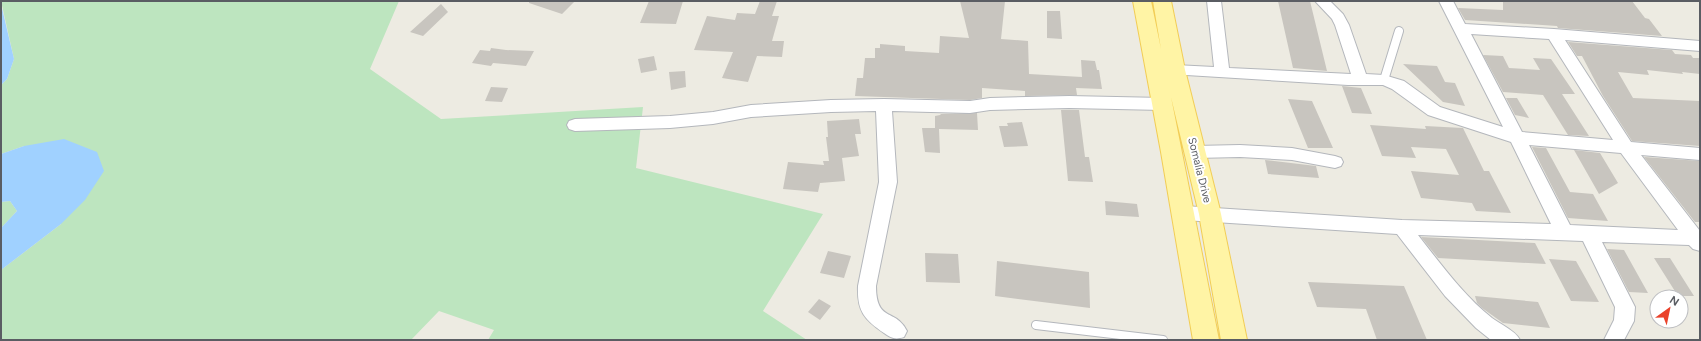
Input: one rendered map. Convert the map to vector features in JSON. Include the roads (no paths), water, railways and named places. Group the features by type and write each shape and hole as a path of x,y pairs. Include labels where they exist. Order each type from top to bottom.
{"main road":[{"name":"Somalia Drive","path":"1142,1 1184,213 1206,340"},
{"name":"Somalia Drive","path":"1162,1 1175,70 1210,214 1234,340"}],"street":[{"path":"1214,1 1222,73"},
{"path":"1322,1 1338,17 1342,25 1360,79"},
{"path":"1446,1 1564,232"},
{"path":"1460,29 1554,34 1700,46"},
{"path":"1554,34 1626,148 1698,241"},
{"path":"1175,70 1348,80 1384,80 1398,85 1434,111 1517,138 1700,154"},
{"path":"575,125 670,122 713,118 752,111 831,106 884,105 970,107 990,104 1069,102 1163,104"},
{"path":"884,105 888,182 867,286 866,301 872,313 897,331"},
{"path":"1195,152 1292,154 1336,162"},
{"path":"1184,213 1402,227 1564,232 1698,241"},
{"path":"1402,227 1426,261 1484,323 1503,338 1510,340"},
{"path":"1589,234 1625,307 1624,321 1614,340"}],"lane":[{"path":"1384,80 1399,31"},
{"path":"1036,325 1163,340"}],"water":[{"path":"1,4 14,59 7,79 1,85"},
{"path":"64,139 97,152 104,171 85,200 61,224 1,270 1,228 17,211 10,201 1,202 1,154 24,146"}]}
